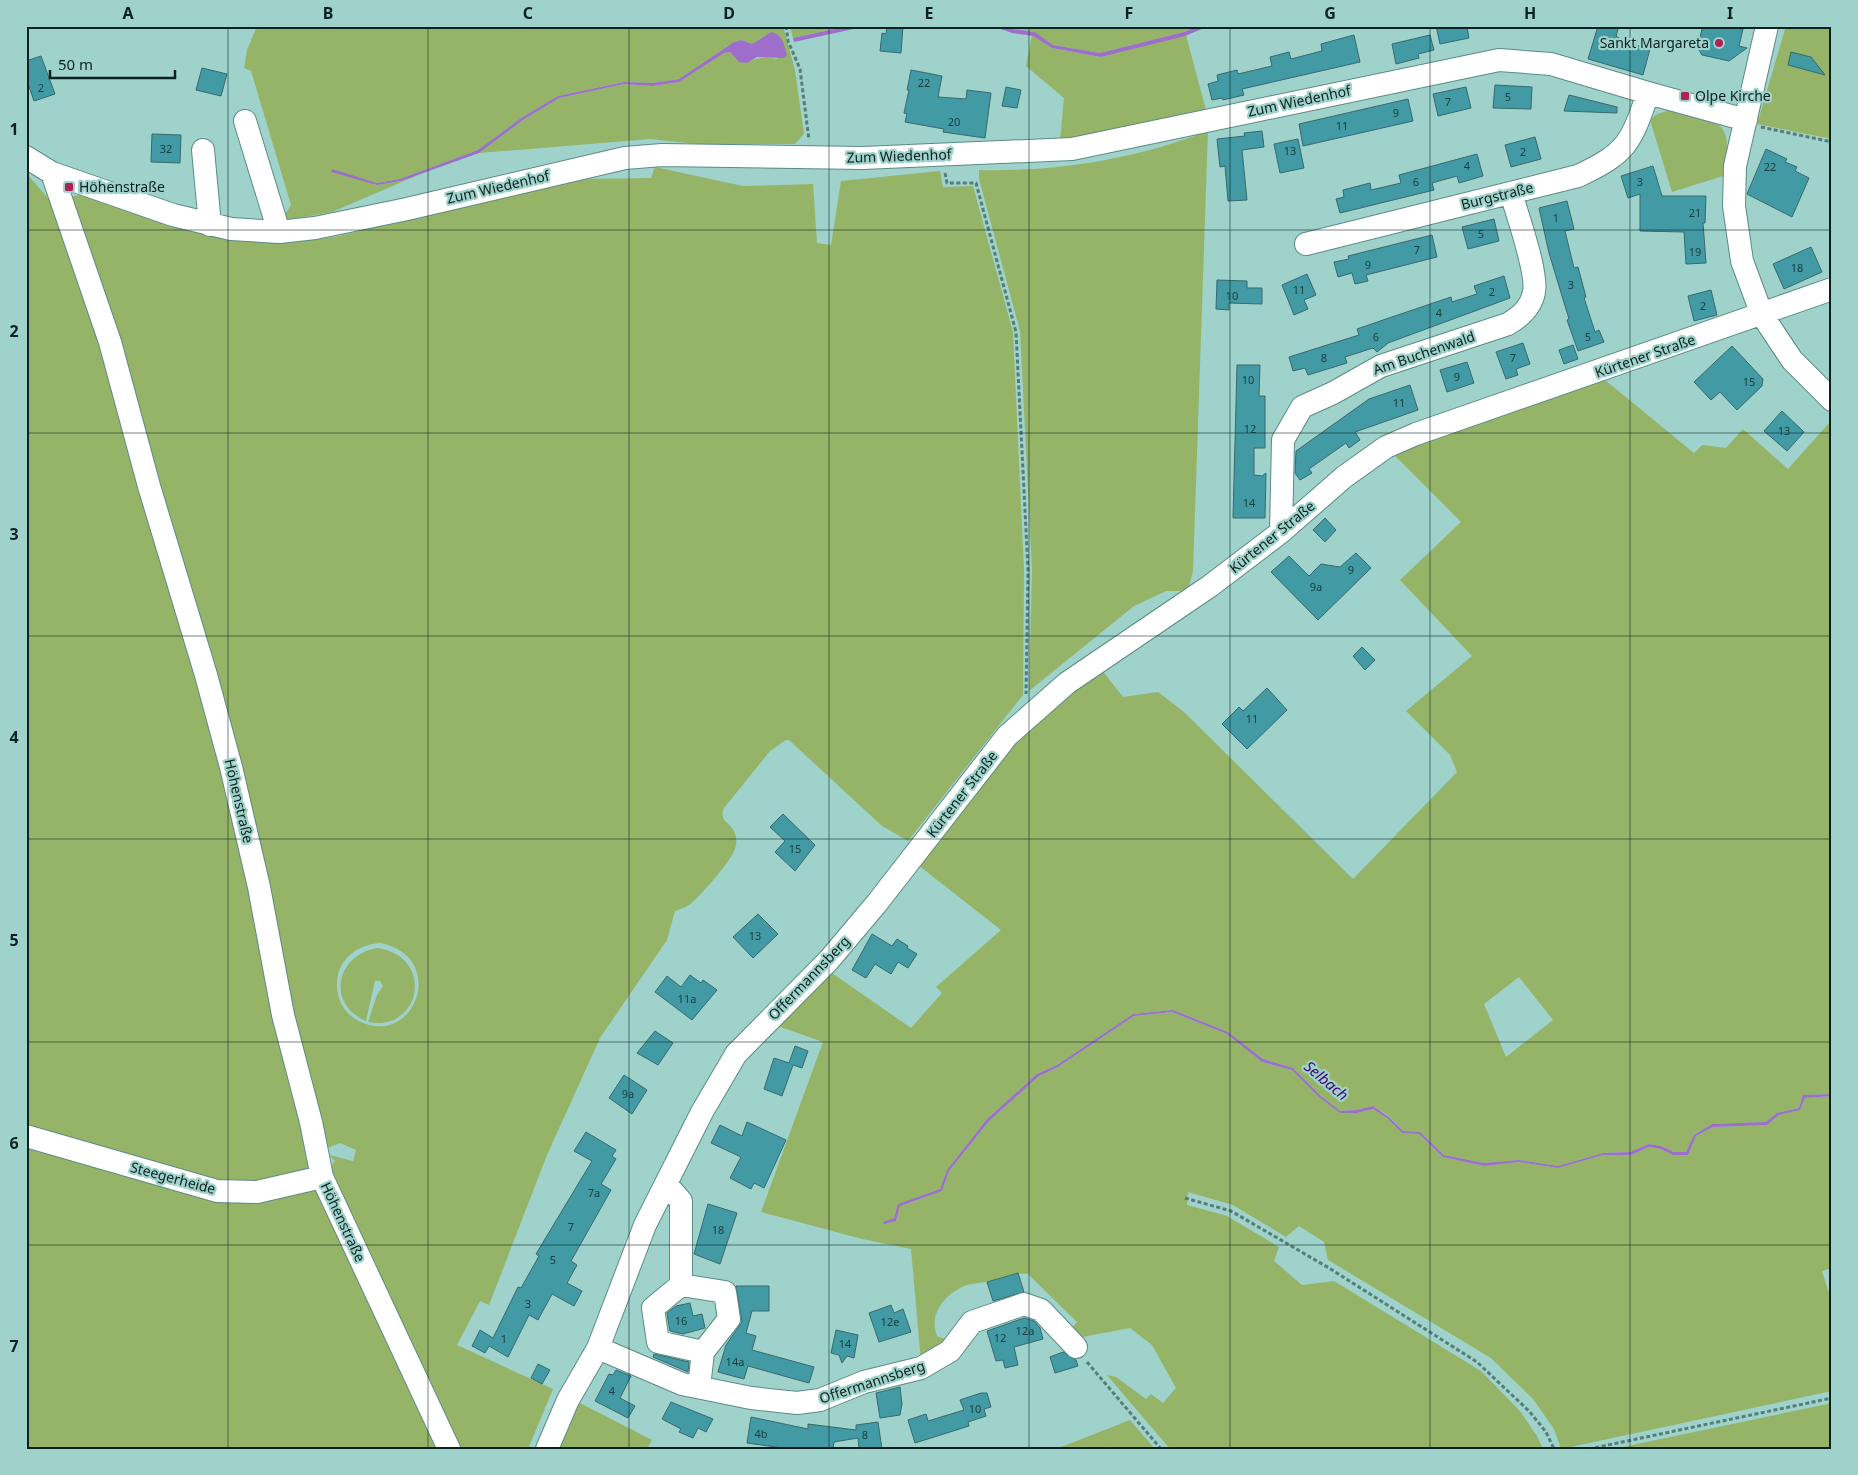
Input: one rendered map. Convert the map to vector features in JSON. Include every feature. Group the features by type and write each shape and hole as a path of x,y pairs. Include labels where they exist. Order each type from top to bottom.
{"street":[{"path":"1767,26 1735,166 1734,206 1742,260 1762,315 1792,360 1832,400"},
{"name":"Zum Wiedenhof","path":"52,172 173,215 210,225 251,231 279,232 315,228 407,209 624,158 662,155 809,158 1072,149 1499,60 1551,64 1746,120"},
{"name":"Burgstraße","path":"1306,244 1578,176 1603,164 1620,152 1634,133 1648,93"},
{"path":"245,121 279,232"},
{"path":"203,150 210,225"},
{"path":"26,157 52,172"},
{"name":"Höhenstraße","path":"52,172 110,342 149,486 206,675 231,767 259,887 283,1015 311,1122 322,1177 449,1449"},
{"name":"Am Buchenwald","path":"1281,532 1283,440 1302,407 1333,393 1381,366 1508,324 1522,316 1535,291 1534,276 1511,193"},
{"name":"Kürtener Straße","path":"877,903 1007,736 1026,718 1084,671 1210,586 1281,532 1344,477 1386,446 1832,289"},
{"name":"Offermannsberg","path":"547,1449 568,1400 598,1348 644,1224 702,1112 736,1054 816,974 877,903"},
{"name":"Steegerheide","path":"26,1136 217,1191 257,1192 322,1177"},
{"path":"666,1184 681,1201 680,1285 653,1308 658,1342 703,1352"},
{"path":"680,1285 725,1292 729,1319 703,1352 699,1387"},
{"name":"Offermannsberg","path":"598,1348 662,1377 751,1398 788,1402 820,1400 864,1382 921,1368 950,1352 972,1322 1024,1304 1041,1310 1076,1347"}],"path":[{"path":"786,26 788,40 800,69 808,131 809,158"},
{"path":"1746,120 1756,126 1832,142"},
{"path":"942,154 947,183 976,183 1016,332 1028,570 1026,718"},
{"path":"1185,1198 1231,1211 1329,1268 1477,1362 1529,1411 1546,1432 1554,1449"},
{"path":"1076,1347 1093,1370 1161,1449"},
{"path":"1588,1449 1832,1398"}],"green space":[{"path":"257,26 783,26 795,70 804,134 795,144 697,144 650,139 479,153 523,120 559,98 624,84 653,86 679,82 723,53 730,52 739,62 762,58 777,59 786,51 771,32 752,44 741,40 734,42 679,79 653,83 623,82 558,96 521,118 478,150 400,179 377,183 332,170 377,185 401,181 425,172 332,212 281,221 291,205 251,71 244,68 247,50"},
{"path":"790,26 848,26 793,38"},
{"path":"1003,26 1198,26 1184,32 1100,53 1053,45 1035,32"},
{"path":"1786,26 1832,26 1832,139 1757,124"},
{"path":"1032,35 1052,48 1101,57 1186,35 1206,110 1060,141 1064,98 1026,66"},
{"path":"1671,110 1717,123 1722,129 1727,141 1723,176 1672,192 1650,120 1657,114"},
{"path":"1208,131 1193,571 1189,587 1184,591 1166,591 1134,606 1029,691 1032,570 1020,331 979,179 979,170 1037,169 1095,162 1153,149"},
{"path":"655,167 743,186 813,184 817,243 831,245 841,181 940,171 943,187 973,186 1013,332 1024,570 1023,695 908,841 882,826 789,740 786,740 770,751 724,808 724,820 732,828 736,837 736,846 733,853 699,896 687,906 675,911 667,940 600,1038 547,1155 489,1305 480,1301 457,1345 553,1389 528,1449 454,1449 327,1166 332,1165 335,1161 329,1155 353,1161 356,1150 340,1143 324,1149 69,200 74,196 81,195 236,241 286,243 334,237 582,179 651,178","holes":["380,943 401,951 413,964 418,980 417,997 409,1011 397,1022 380,1026 361,1022 349,1014 339,998 337,984 338,974 347,958 361,948"]},
{"path":"26,173 56,207 76,258 201,672 312,1169 299,1177 218,1184 26,1130"},
{"path":"1605,380 1694,453 1702,445 1726,448 1743,429 1788,469 1830,422 1832,424 1832,1094 1803,1095 1799,1108 1777,1113 1766,1122 1712,1124 1694,1135 1686,1152 1674,1152 1661,1146 1649,1144 1630,1152 1603,1153 1558,1166 1519,1160 1484,1163 1444,1155 1420,1132 1403,1131 1389,1116 1373,1106 1340,1111 1321,1096 1293,1068 1263,1059 1228,1032 1173,1010 1133,1014 1057,1065 1037,1074 987,1119 947,1170 940,1189 898,1204 894,1219 884,1222 896,1221 900,1206 942,1191 949,1171 989,1121 1039,1076 1058,1067 1134,1016 1172,1012 1227,1034 1262,1062 1292,1070 1319,1097 1340,1113 1357,1113 1373,1109 1387,1118 1402,1133 1419,1134 1443,1157 1484,1166 1519,1162 1558,1168 1603,1155 1631,1155 1649,1147 1661,1149 1673,1155 1688,1155 1696,1136 1713,1127 1767,1125 1779,1115 1800,1110 1805,1098 1832,1096 1832,1268 1822,1271 1832,1303 1832,1391 1561,1449 1554,1429 1533,1399 1491,1358 1328,1260 1324,1242 1299,1226 1286,1237 1233,1205 1188,1192 1187,1205 1227,1216 1279,1247 1274,1261 1302,1285 1334,1281 1481,1371 1520,1411 1537,1436 1543,1449 1170,1449 1107,1375 1116,1377 1146,1399 1151,1394 1163,1403 1176,1388 1152,1345 1130,1328 1077,1338 1069,1331 1077,1322 1028,1274 1014,1274 967,1285 952,1293 941,1305 935,1319 937,1336 948,1340 921,1362 911,1249 862,1239 761,1212 823,1042 775,1025 829,971 911,1028 942,993 936,987 1001,930 918,865 1022,735 1101,669 1123,697 1158,692 1184,712 1353,879 1457,772 1450,755 1406,711 1472,656 1400,580 1461,522 1395,456 1414,442","holes":["1519,977 1553,1020 1506,1057 1484,1004"]},
{"path":"377,948 396,954 408,964 414,978 414,992 410,1006 400,1016 386,1022 368,1022 377,995 383,986 380,981 375,981 366,1021 353,1013 345,1003 341,992 341,980 345,969 353,960 363,952"},
{"path":"26,1143 174,1184 315,1187 445,1449 26,1449"},
{"path":"576,1401 652,1440 647,1449 558,1449"},
{"path":"1832,1403 1832,1449 1613,1449"},
{"path":"1130,1420 1155,1449 1056,1449"}],"shaded area":[{"path":"848,26 867,26 794,42 793,38"},
{"path":"992,26 1035,32 1053,45 1100,53 1184,32 1198,26 1209,26 1185,36 1101,57 1052,48 1033,36 1012,33"},
{"path":"771,32 778,35 782,40 787,55 784,58 757,57 747,63 739,62 730,52 724,53 679,82 653,86 624,84 559,98 523,120 479,153 401,181 377,185 331,172 332,169 377,183 400,179 478,150 521,118 558,96 624,82 653,83 679,79 734,42 741,40 752,44"},
{"path":"1173,1010 1228,1032 1263,1059 1293,1068 1321,1096 1340,1111 1373,1106 1389,1117 1403,1131 1420,1132 1444,1155 1484,1163 1519,1160 1558,1166 1603,1153 1630,1152 1649,1144 1661,1146 1674,1152 1686,1152 1694,1135 1712,1124 1766,1122 1777,1113 1799,1108 1803,1095 1832,1094 1832,1096 1805,1098 1800,1110 1779,1115 1767,1125 1713,1127 1696,1136 1688,1155 1673,1155 1661,1149 1649,1147 1631,1155 1603,1155 1558,1168 1519,1162 1484,1166 1443,1157 1419,1134 1402,1133 1387,1118 1373,1109 1357,1113 1340,1113 1319,1097 1292,1070 1262,1062 1227,1034 1172,1012 1134,1016 1058,1067 1039,1076 989,1121 949,1171 942,1191 900,1206 896,1221 884,1224 883,1222 894,1218 898,1204 940,1189 947,1170 987,1119 1037,1074 1057,1065 1133,1014"}],"building":[{"path":"887,26 903,26 901,53 880,51 882,33 886,34"},
{"path":"1436,26 1467,26 1469,38 1440,44"},
{"path":"1598,26 1619,26 1616,36 1625,42 1650,49 1643,75 1588,59"},
{"name":"Sankt Margareta","path":"1703,26 1741,26 1740,29 1743,29 1739,46 1747,48 1729,61 1702,55 1697,47"},
{"path":"1354,35 1360,62 1242,89 1244,95 1223,100 1222,98 1212,100 1208,84 1218,81 1217,75 1237,70 1238,74 1272,66 1270,57 1289,52 1291,59 1322,51 1321,44"},
{"path":"1430,35 1434,50 1418,54 1419,58 1396,64 1392,44"},
{"path":"1791,52 1811,57 1825,75 1788,65"},
{"path":"41,56 55,94 34,101 26,78 26,61"},
{"path":"202,68 227,74 221,96 196,90"},
{"path":"911,70 942,76 938,97 966,99 967,90 991,93 985,138 943,132 944,129 905,122 907,114 904,113"},
{"path":"1495,85 1532,87 1531,109 1493,108"},
{"path":"1006,87 1021,90 1017,108 1002,106"},
{"path":"1466,87 1471,108 1438,116 1433,94"},
{"path":"1569,95 1617,107 1617,113 1564,111"},
{"path":"1408,99 1413,121 1303,146 1299,124"},
{"path":"1262,131 1264,147 1242,150 1247,200 1228,201 1225,166 1220,167 1217,139 1245,136 1244,133"},
{"path":"152,134 181,135 180,163 151,162"},
{"path":"1535,137 1541,159 1511,167 1505,145"},
{"path":"1298,139 1304,168 1280,173 1274,144"},
{"path":"1766,149 1787,159 1785,162 1797,167 1795,171 1809,178 1792,217 1747,194"},
{"path":"1477,154 1483,176 1459,183 1457,176 1432,183 1434,190 1340,213 1336,199 1344,197 1343,190 1370,183 1371,190 1401,183 1399,175"},
{"path":"1653,166 1662,196 1706,196 1705,223 1703,223 1706,263 1686,264 1684,232 1640,231 1640,194 1628,198 1621,176"},
{"path":"1567,201 1574,229 1565,231 1574,268 1578,267 1586,297 1584,298 1595,332 1599,330 1604,342 1578,351 1567,320 1569,319 1549,253 1539,208"},
{"path":"1494,219 1499,241 1468,249 1462,227"},
{"path":"1432,235 1437,257 1366,275 1368,281 1355,284 1352,273 1338,277 1334,262 1349,259 1348,256"},
{"path":"1811,247 1822,272 1784,289 1773,264"},
{"path":"1307,274 1316,295 1304,300 1308,309 1294,315 1282,285"},
{"path":"1504,276 1510,298 1388,343 1377,352 1373,348 1345,357 1347,363 1308,375 1305,368 1293,371 1289,357 1359,335 1357,329 1451,297 1452,302 1477,294 1474,286"},
{"path":"1217,280 1247,281 1247,288 1262,288 1262,304 1229,303 1229,310 1216,309"},
{"path":"1711,290 1717,315 1694,321 1688,296"},
{"path":"1523,343 1530,364 1516,369 1518,375 1506,379 1496,352"},
{"path":"1573,345 1578,359 1564,364 1559,350"},
{"path":"1732,346 1763,379 1762,386 1737,410 1720,392 1711,400 1694,382"},
{"path":"1467,362 1474,383 1447,392 1440,370"},
{"path":"1237,365 1260,365 1259,396 1265,396 1265,448 1254,448 1254,475 1262,476 1266,473 1265,518 1233,518"},
{"path":"1410,385 1418,410 1355,432 1360,440 1349,448 1346,443 1309,469 1312,473 1300,480 1295,473 1296,451 1369,399"},
{"path":"1782,411 1804,432 1787,451 1764,431"},
{"path":"1325,518 1336,530 1325,542 1313,530"},
{"path":"1356,553 1371,568 1318,620 1271,572 1289,556 1309,576 1321,564 1340,567"},
{"path":"1362,647 1375,660 1365,670 1353,656"},
{"path":"1267,688 1287,710 1247,749 1222,724 1239,707 1243,711"},
{"path":"783,814 815,845 795,871 775,852 785,841 770,827"},
{"path":"758,914 778,934 753,958 733,937"},
{"path":"872,934 892,946 897,939 917,954 908,968 898,962 891,974 875,964 866,978 852,970"},
{"path":"690,975 701,983 703,980 717,990 692,1020 655,992 667,976 681,987"},
{"path":"655,1031 673,1043 658,1065 637,1053"},
{"path":"795,1046 808,1051 802,1068 793,1065 782,1096 764,1089 774,1058 789,1063"},
{"path":"624,1075 647,1090 632,1114 609,1098"},
{"path":"747,1122 786,1140 764,1188 754,1183 751,1189 730,1178 741,1157 711,1143 720,1125 742,1136"},
{"path":"586,1132 616,1150 612,1156 616,1159 601,1184 611,1190 571,1261 577,1265 567,1283 582,1291 574,1306 552,1294 538,1320 529,1315 508,1357 489,1346 485,1353 472,1346 480,1330 493,1338 518,1287 521,1288 539,1256 536,1254 592,1161 574,1151"},
{"path":"708,1204 737,1213 720,1264 694,1254"},
{"path":"1018,1273 1024,1292 993,1301 987,1282"},
{"path":"736,1286 769,1286 769,1311 752,1311 746,1333 756,1336 752,1350 814,1367 809,1383 748,1366 744,1379 718,1372 726,1345 742,1322"},
{"path":"690,1303 693,1316 702,1314 705,1328 683,1334 670,1331 667,1313 676,1306"},
{"path":"891,1305 894,1313 903,1309 911,1332 879,1342 869,1313"},
{"path":"1024,1318 1034,1321 1040,1328 1043,1339 1014,1347 1018,1365 1005,1368 1003,1360 996,1361 987,1331"},
{"path":"836,1330 858,1335 854,1358 847,1356 842,1363 839,1355 831,1353"},
{"path":"1063,1352 1076,1360 1078,1366 1055,1373 1050,1357"},
{"path":"654,1354 689,1362 688,1372 653,1357"},
{"path":"538,1364 550,1370 542,1384 531,1378"},
{"path":"616,1370 631,1376 620,1398 635,1406 628,1418 595,1401 609,1374 613,1375"},
{"path":"900,1387 902,1404 900,1415 880,1418 876,1393"},
{"path":"981,1393 987,1393 991,1407 984,1409 986,1416 968,1422 969,1426 915,1443 908,1420 926,1414 928,1421 964,1410 960,1400"},
{"path":"671,1402 713,1419 706,1432 698,1428 693,1438 679,1432 681,1429 662,1419"},
{"path":"751,1417 808,1429 808,1424 856,1430 856,1425 878,1422 882,1449 859,1449 858,1438 834,1442 833,1449 790,1449 747,1443"}],"place":[{"name":"Sankt Margareta","path":"1719,43"},
{"name":"Olpe Kirche","path":"1685,96"},
{"name":"Höhenstraße","path":"69,187"}],"water label":[{"name":"Selbach","path":"1326,1081"}]}
